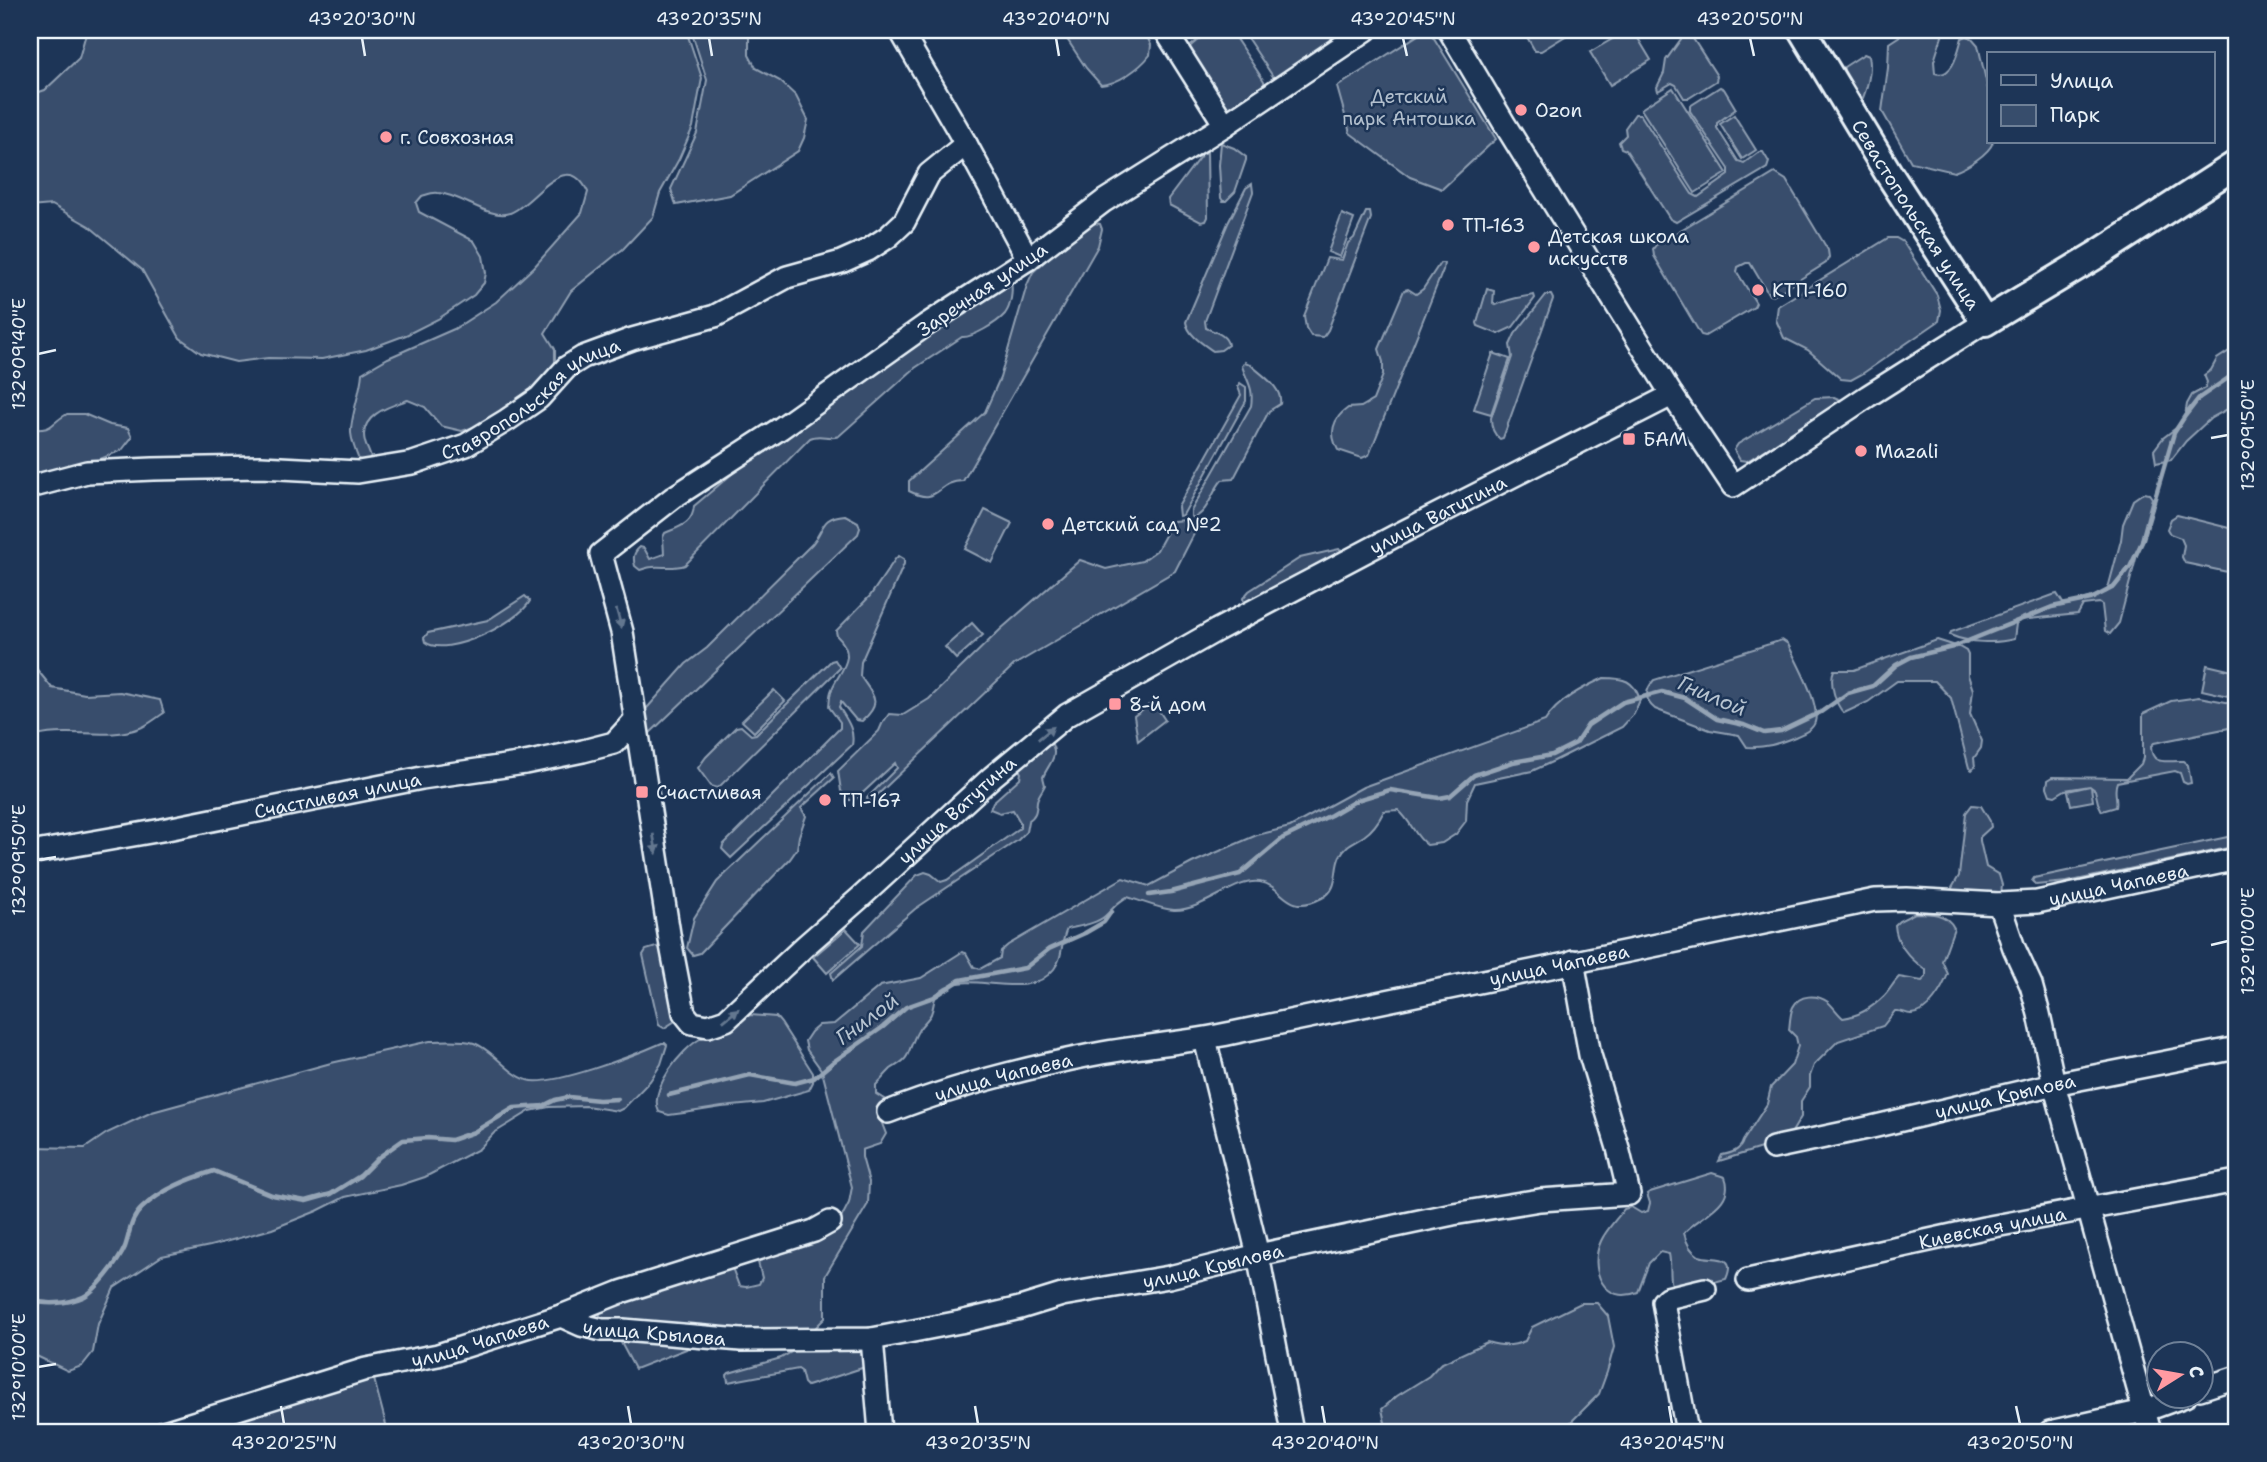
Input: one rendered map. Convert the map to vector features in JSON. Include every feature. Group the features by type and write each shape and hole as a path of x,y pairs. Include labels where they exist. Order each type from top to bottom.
{"main road":[{"name":"Севастопольская улица","path":"1802,30 1889,174 1985,322 2098,254 2237,164"}],"street":[{"path":"900,30 1028,259"},
{"path":"1165,30 1225,124"},
{"name":"Заречная улица","path":"601,554 674,497 780,428 926,325 1028,259 1104,201 1366,30"},
{"path":"1449,30 1672,395 1733,486 1985,322"},
{"name":"Ставропольская улица","path":"30,487 87,472 261,467 358,472 413,463 466,445 539,398 567,367 583,357 632,339 715,316 787,277 841,262 869,250 904,222 929,174 966,144"},
{"name":"улица Ватутина","path":"601,554 622,632 684,1013 692,1023 717,1025 734,1013 804,946 992,777 1067,715 1217,630 1672,395"},
{"name":"Счастливая улица","path":"30,853 162,830 422,778 525,763 583,751 614,743 635,720"},
{"name":"улица Чапаева","path":"888,1112 955,1087 1004,1073 1093,1055 1205,1039 1875,900 1999,904 2036,902 2237,859"},
{"path":"1999,904 2014,948 2031,985 2053,1084 2147,1422"},
{"name":"улица Крылова","path":"561,1316 602,1330 741,1340 872,1339 960,1322 1062,1295 1168,1277 1453,1214 1540,1200 1629,1194 1590,1055 1573,961"},
{"path":"1205,1039 1258,1255 1292,1432"},
{"name":"улица Крылова","path":"1773,1148 2053,1084 2237,1048"},
{"name":"Киевская улица","path":"1748,1280 1984,1228 2237,1181"},
{"name":"улица Чапаева","path":"164,1432 366,1368 438,1355 561,1316 621,1292 814,1231 830,1222"},
{"path":"1687,1432 1662,1302 1667,1298 1705,1289"},
{"path":"872,1339 880,1432"},
{"path":"2214,1385 2237,1377"},
{"path":"2050,1432 2147,1422 2164,1410"}],"green space":[{"path":"87,30 686,30 702,78 693,127 660,193 653,217 623,249 571,291 545,333 555,349 555,370 529,399 491,421 462,431 441,426 425,407 408,400 385,409 371,418 366,425 365,442 371,463 361,465 351,433 362,373 388,358 454,329 496,302 534,267 582,213 588,192 579,179 570,175 560,176 519,208 502,214 484,210 447,194 422,196 416,203 419,212 474,241 483,256 486,273 484,283 474,295 438,319 406,335 366,350 322,359 268,358 236,362 201,353 180,338 142,270 89,226 52,205 30,207 30,95 45,90 79,58"},
{"path":"691,30 749,30 749,55 756,68 780,81 796,96 808,120 798,151 730,195 676,205 671,189 697,133 707,80"},
{"path":"1061,30 1144,30 1151,45 1150,55 1128,74 1114,82 1101,85 1086,68"},
{"path":"1210,30 1230,30 1264,81 1265,88 1229,111 1222,108 1187,49"},
{"path":"1242,30 1354,30 1282,78 1274,78"},
{"name":"Детский парк Антошка","path":"1429,30 1496,139 1442,189 1410,177 1350,133 1337,87"},
{"path":"1523,30 1575,30 1541,51 1535,51"},
{"path":"1628,30 1633,30 1651,60 1610,85 1590,52"},
{"path":"1909,30 1944,30 1934,61 1935,73 1941,74 1950,68 1962,38 1972,38 1978,45 1987,85 1987,144 1992,144 1977,160 1954,172 1911,162 1882,111 1889,43"},
{"path":"1690,34 1717,76 1716,81 1689,98 1684,98 1672,83 1658,91 1666,60 1684,35"},
{"path":"1864,54 1869,56 1870,67 1863,98 1856,97 1843,75 1844,67"},
{"path":"1720,87 1736,109 1717,123 1717,128 1738,161 1744,163 1763,152 1769,162 1767,168 1676,222 1670,219 1619,142 1626,135 1625,128 1635,114 1640,114 1692,194 1698,197 1729,175 1729,169 1690,111 1690,106"},
{"path":"1673,88 1727,173 1695,193 1641,109"},
{"path":"1734,115 1756,150 1742,159 1720,124"},
{"path":"1221,143 1246,157 1235,192 1226,201 1221,198"},
{"path":"1207,152 1208,217 1201,222 1169,205 1168,199 1202,154"},
{"path":"1775,173 1786,180 1828,250 1829,257 1826,263 1773,296 1769,295 1750,263 1738,267 1737,272 1756,303 1754,307 1705,336 1701,335 1654,256 1653,249"},
{"path":"1252,184 1253,192 1205,321 1206,328 1220,334 1228,345 1213,351 1193,335 1186,322 1228,223 1246,188"},
{"path":"1366,212 1370,212 1371,218 1328,330 1323,337 1311,336 1304,316 1327,258 1342,260 1348,243 1354,238"},
{"path":"1342,214 1354,219 1340,257 1328,252"},
{"path":"1094,223 1100,224 1102,229 1098,246 963,481 954,482 927,496 909,491 909,481 985,412 1000,378 1033,272 1082,228"},
{"path":"1888,238 1903,242 1937,295 1941,310 1939,321 1862,374 1851,380 1841,379 1808,350 1784,338 1776,320 1778,306"},
{"path":"1440,263 1444,263 1443,270 1369,455 1362,458 1338,450 1333,433 1335,422 1348,408 1361,407 1373,400 1383,375 1379,349 1404,290 1408,289 1416,294 1423,289"},
{"path":"1011,282 1010,303 1001,318 978,333 962,337 915,368 839,436 810,438 685,565 640,570 635,566 634,556 640,547 644,548 650,559 664,554 665,533 688,521 694,506 752,457 913,341"},
{"path":"1487,289 1494,291 1493,303 1496,305 1534,295 1535,298 1513,327 1498,334 1478,326 1477,323"},
{"path":"1546,295 1551,295 1553,299 1503,438 1500,439 1493,430 1491,418 1512,357 1510,345 1515,334"},
{"path":"2237,346 2237,404 2211,418 2186,441 2171,460 2156,463 2154,450 2185,416 2192,395 2205,388 2207,382 2204,375 2211,370 2217,359"},
{"path":"1493,353 1510,359 1491,414 1474,409"},
{"path":"1245,362 1275,387 1280,404 1269,411 1233,479 1222,480 1207,506 1194,518 1191,511 1251,406 1251,389 1242,366"},
{"path":"1240,383 1246,387 1246,401 1183,515 1179,516 1178,507 1241,395 1238,387"},
{"path":"1834,397 1841,400 1839,405 1747,461 1740,460 1734,450 1738,444 1815,398"},
{"path":"67,414 84,414 110,425 128,428 132,437 122,450 86,465 30,476 30,429 48,428"},
{"path":"2143,493 2152,498 2119,623 2110,634 2105,631 2102,605 2099,603 2083,605 2078,614 2019,620 2014,639 2007,641 1973,641 1950,635 1951,632 2053,595 2057,594 2063,603 2068,605 2107,592 2123,524 2133,500"},
{"path":"985,510 1012,523 992,563 965,549"},
{"path":"845,515 858,522 858,534 648,735 640,716 686,664 707,648 812,544 827,521"},
{"path":"2177,515 2237,530 2237,574 2185,563 2181,538 2170,534 2167,529 2171,519"},
{"path":"1186,520 1194,524 1196,530 1175,571 1014,665 870,802 867,798 897,768 895,763 855,800 849,800 841,791 838,771 879,731 889,714 903,715 929,699 1001,629 1080,560 1106,569 1142,561 1157,550 1173,521"},
{"path":"1339,549 1346,551 1244,604 1243,598 1249,591 1300,558"},
{"path":"899,556 904,559 904,564 861,662 860,676 874,699 873,709 862,721 856,720 841,702 839,707 851,730 852,745 731,858 722,849 723,845 840,728 840,722 829,707 831,691 847,657 836,631 870,596"},
{"path":"525,596 530,601 512,619 481,636 449,646 435,646 425,642 424,638 428,633 488,620"},
{"path":"972,623 983,635 956,659 945,647"},
{"path":"1782,640 1788,644 1802,673 1815,709 1816,719 1813,726 1802,734 1771,745 1747,747 1739,735 1710,730 1655,709 1647,699 1647,691 1654,680"},
{"path":"1937,640 1959,647 1968,655 1968,675 1973,690 1970,714 1982,741 1972,770 1969,768 1951,698 1935,681 1897,681 1868,702 1844,713 1834,693 1834,670 1854,670"},
{"path":"835,660 840,668 718,788 711,786 698,768 706,757 736,727 741,726 751,735 756,734"},
{"path":"30,661 52,688 85,694 120,692 160,700 164,713 143,727 127,732 57,733 30,738"},
{"path":"2207,665 2237,672 2237,698 2202,690"},
{"path":"1604,678 1627,682 1638,693 1640,700 1634,714 1622,727 1532,771 1475,783 1467,800 1466,821 1456,834 1442,843 1427,845 1398,810 1384,811 1370,831 1342,852 1334,884 1328,894 1310,903 1293,902 1260,882 1240,885 1185,909 1156,907 1127,897 1101,919 1067,929 1057,964 1042,979 1029,984 1014,985 966,982 952,984 941,990 906,1058 876,1085 876,1094 884,1099 881,1121 886,1134 880,1144 862,1150 869,1182 868,1204 825,1276 825,1318 815,1328 744,1329 607,1320 600,1316 599,1309 731,1265 739,1286 759,1284 762,1278 757,1258 836,1228 849,1203 852,1187 822,1071 807,1050 805,1041 819,1025 834,1024 880,986 921,978 962,952 966,953 974,967 980,969 1000,958 1001,951 1008,945 1123,878 1149,886 1192,863 1257,835 1290,827 1363,787 1545,721 1579,690"},
{"path":"774,690 785,701 754,732 742,721"},
{"path":"2199,697 2237,704 2237,741 2234,727 2154,743 2151,746 2157,760 2183,761 2188,765 2191,783 2183,782 2180,773 2175,771 2117,782 2116,807 2102,811 2095,790 2091,787 2093,801 2071,805 2068,791 2090,786 2050,795 2048,780 2053,777 2127,778 2141,764 2143,758 2143,714 2171,701"},
{"path":"1153,702 1165,720 1138,741 1134,716"},
{"path":"1050,741 1054,755 1043,777 1045,785 1035,814 1028,821 1026,832 915,909 833,980 831,973 862,946 864,931 917,875 925,872 941,882 947,880 1020,828 1020,822 1013,810 1000,813 990,809 993,802 1020,778 1021,773 1016,765"},
{"path":"831,773 834,778 801,808 806,816 797,849 790,859 700,953 693,955 687,948 694,918 717,882"},
{"path":"1972,805 1981,806 1990,821 1991,827 1980,837 1980,841 1986,867 1999,875 2001,896 1949,893 1959,876 1966,813"},
{"path":"2237,835 2237,846 2067,882 2036,885 2032,881 2034,878"},
{"path":"1915,913 1943,917 1954,928 1942,961 1948,974 1934,999 1917,1013 1895,1011 1883,1026 1838,1041 1814,1065 1810,1087 1801,1101 1801,1117 1792,1132 1774,1144 1719,1161 1722,1155 1740,1147 1767,1104 1771,1087 1792,1065 1798,1046 1796,1037 1789,1030 1791,1012 1799,1000 1819,998 1828,1002 1843,1018 1849,1017 1875,1004 1899,977 1922,981 1926,977 1926,970 1905,950 1896,932 1895,925 1899,921"},
{"path":"846,929 860,944 827,973 813,957"},
{"path":"663,945 680,1018 664,1028 659,1025 643,955 646,950"},
{"path":"751,1015 776,1017 781,1023 813,1073 809,1090 763,1103 669,1115 659,1112 658,1093 662,1082 684,1052 700,1039"},
{"path":"430,1041 474,1043 520,1077 538,1081 573,1075 662,1043 667,1045 661,1064 650,1081 618,1111 586,1106 549,1107 530,1111 494,1133 479,1149 425,1177 345,1197 272,1229 162,1256 114,1288 98,1324 93,1352 82,1366 68,1371 30,1353 30,1147 85,1148 107,1133 152,1112 331,1063"},
{"path":"1712,1173 1725,1177 1725,1195 1721,1203 1684,1233 1689,1246 1699,1256 1726,1261 1729,1270 1726,1279 1675,1292 1669,1254 1660,1252 1649,1263 1638,1292 1616,1294 1608,1289 1598,1273 1597,1252 1603,1237 1624,1209 1631,1207 1641,1213 1648,1211 1650,1203 1647,1194 1650,1192"},
{"path":"1581,1303 1597,1303 1608,1316 1614,1347 1599,1394 1561,1432 1387,1432 1382,1409 1429,1376 1440,1364 1487,1342 1506,1345 1525,1341 1532,1327"},
{"path":"619,1339 694,1346 635,1369"},
{"path":"863,1344 868,1366 807,1386 798,1369 728,1382 729,1373 781,1358 800,1347"},
{"path":"366,1377 374,1379 388,1432 191,1432"}],"waterway":[{"name":"Гнилой","path":"1149,895 1240,874 1283,838 1357,800 1390,790 1439,798 1450,796 1474,775 1513,762 1552,755 1576,743 1588,725 1623,702 1662,692 1685,698 1717,719 1764,733 1781,731 1821,712 1848,693 1873,686 1896,665 1911,657 1953,647 2052,607 2091,599 2114,587 2130,567 2142,542 2174,433 2199,398 2237,372"},
{"name":"Гнилой","path":"669,1095 750,1075 795,1083 814,1078 906,1007 934,997 960,980 1025,968 1049,949 1104,922 1111,912"},
{"name":"Гнилой","path":"30,1300 56,1303 88,1294 118,1260 138,1212 167,1190 205,1174 214,1171 272,1195 306,1201 331,1194 360,1176 379,1157 403,1140 451,1140 474,1132 514,1108 543,1106 569,1097 618,1099"}],"place":[{"name":"Ozon","path":"1521,110"},
{"name":"г. Совхозная","path":"386,137"},
{"name":"ТП-163","path":"1448,225"},
{"name":"Детская школа искусств","path":"1534,247"},
{"name":"КТП-160","path":"1758,290"},
{"name":"БАМ","path":"1629,439"},
{"name":"Mazali","path":"1861,451"},
{"name":"Детский сад №2","path":"1048,524"},
{"name":"8-й дом","path":"1115,704"},
{"name":"Счастливая","path":"642,792"},
{"name":"ТП-167","path":"825,800"}]}
